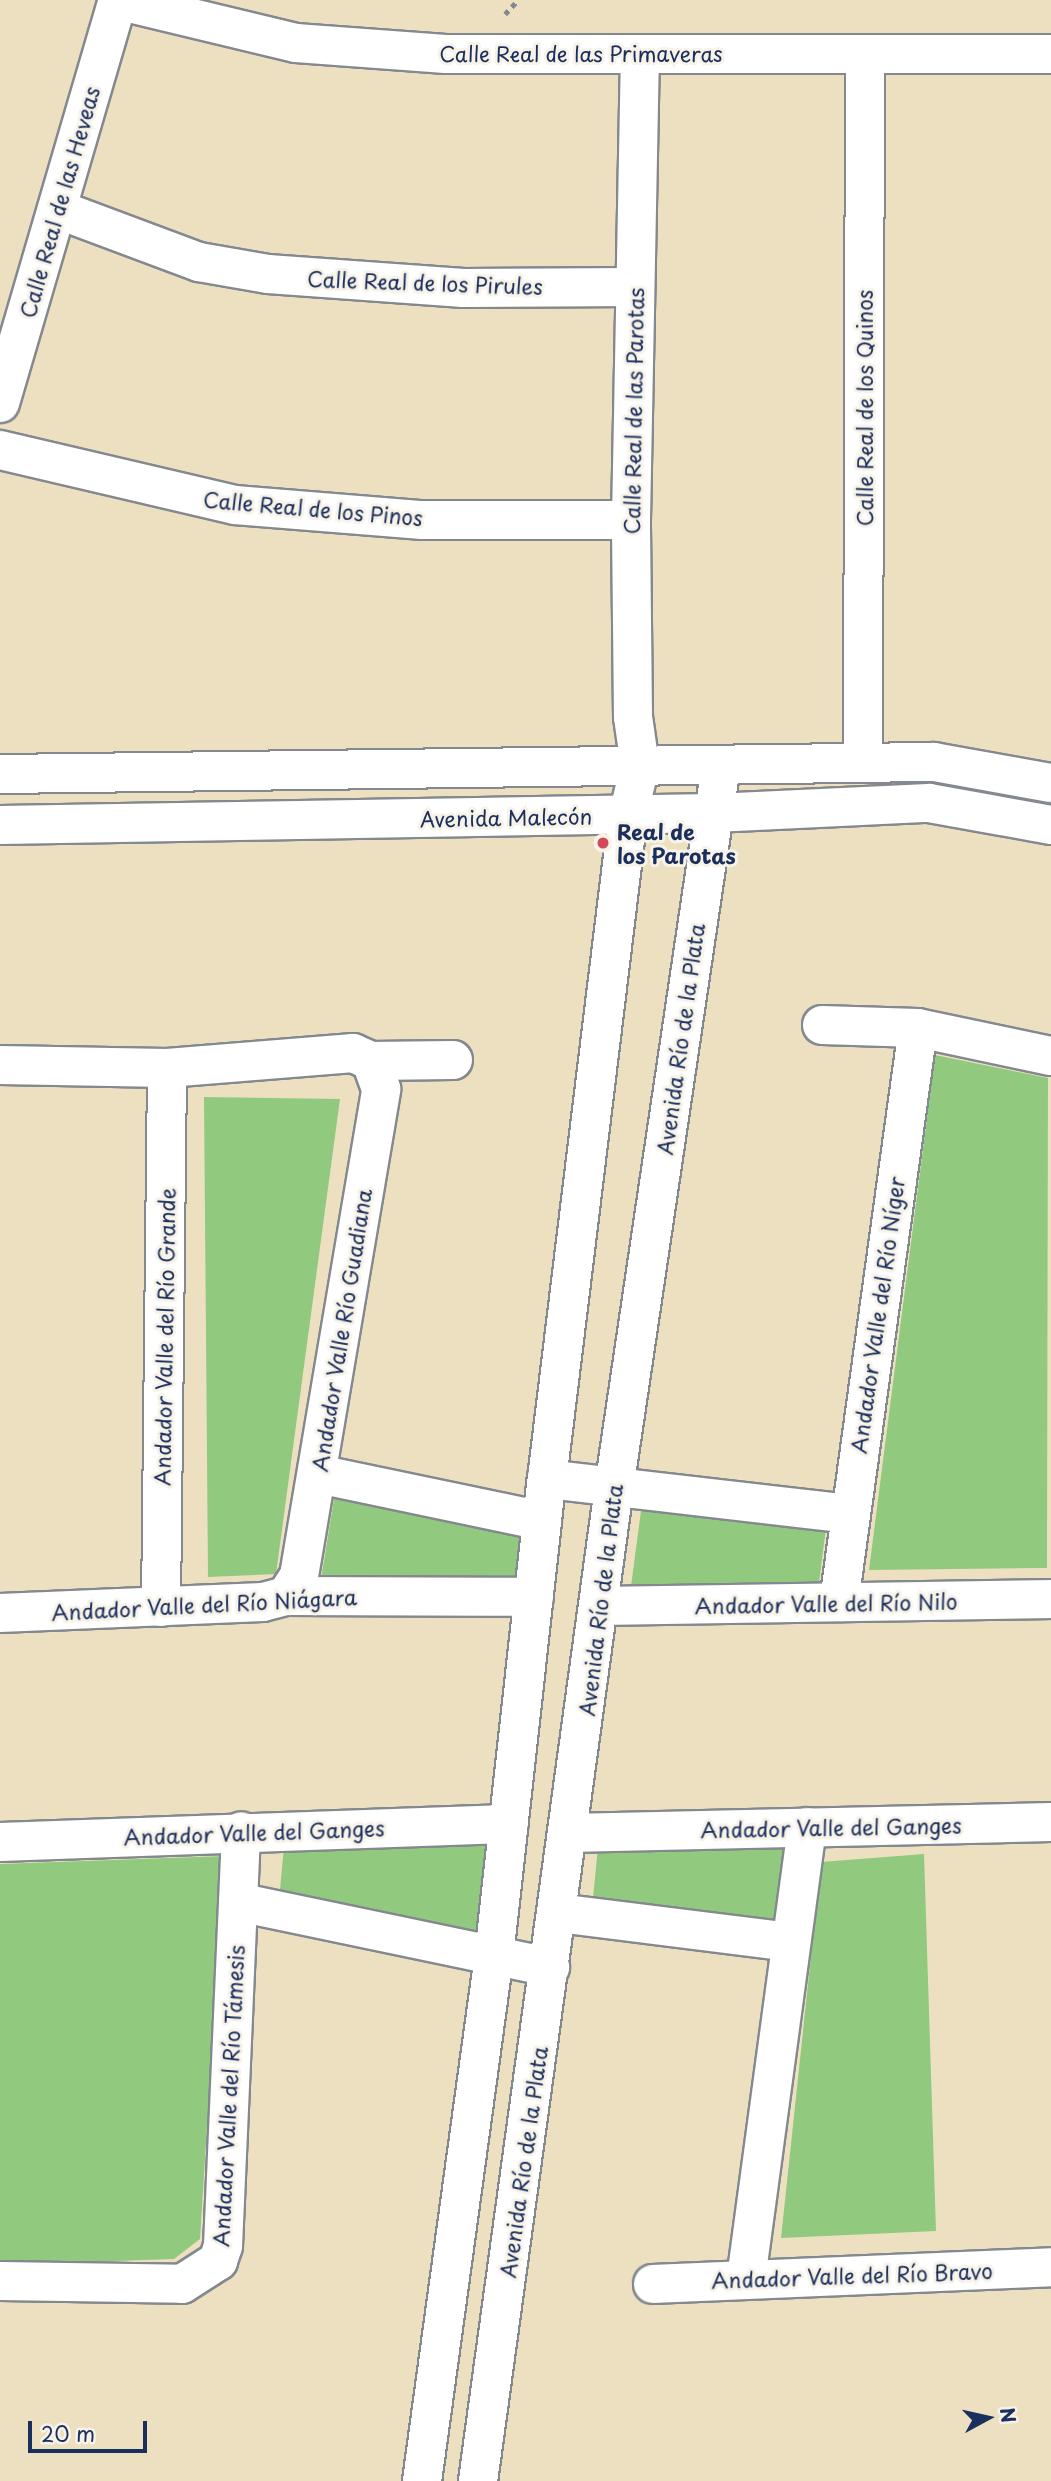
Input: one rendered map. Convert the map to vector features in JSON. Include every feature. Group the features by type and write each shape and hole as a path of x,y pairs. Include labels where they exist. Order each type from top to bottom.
{"street":[{"name":"Calle Real de las Primaveras","path":"118,0 296,43 446,54 1051,54"},
{"name":"Calle Real de las Heveas","path":"0,403 118,0"},
{"name":"Calle Real de los Quinos","path":"863,762 864,54"},
{"name":"Calle Real de las Parotas","path":"640,55 631,520 633,717 640,766"},
{"name":"Calle Real de los Pirules","path":"57,209 199,262 268,274 451,288 635,287"},
{"name":"Calle Real de los Pinos","path":"0,450 235,505 422,520 631,520"},
{"path":"0,774 934,762 1051,783"},
{"name":"Avenida Río de la Plata","path":"478,2481 602,1606 614,1488 721,765"},
{"path":"422,2481 494,1956 542,1521 628,815 640,766"},
{"path":"63,824 65,774"},
{"name":"Avenida Malecón","path":"0,825 715,813 929,803 1051,825"},
{"path":"822,1025 918,1028 1051,1056"},
{"name":"Andador Valle del Río Níger","path":"839,1602 918,1028"},
{"path":"0,1066 167,1068 353,1053 371,1061 453,1060"},
{"name":"Andador Valle Río Guadiana","path":"286,1596 299,1576 318,1474 380,1089 371,1061"},
{"name":"Andador Valle del Río Grande","path":"162,1607 167,1068"},
{"path":"318,1474 542,1521"},
{"path":"547,1479 849,1514"},
{"name":"Andador Valle del Río Niágara","path":"0,1613 263,1602 286,1596 534,1597"},
{"name":"Andador Valle del Río Nilo","path":"602,1606 1051,1599"},
{"name":"Andador Valle del Ganges","path":"569,1833 1051,1822"},
{"name":"Andador Valle del Ganges","path":"0,1842 241,1831 509,1824"},
{"path":"746,2279 807,1828"},
{"name":"Andador Valle del Río Támesis","path":"0,2281 182,2284 218,2261 223,2246 241,1831"},
{"path":"238,1902 550,1967"},
{"path":"558,1913 791,1942"},
{"name":"Andador Valle del Río Bravo","path":"653,2284 1051,2267"},
{"path":"429,2428 485,2436"}],"green space":[{"path":"935,1055 1048,1078 1047,1568 869,1570"},
{"path":"204,1097 340,1099 276,1574 208,1577"},
{"path":"335,1493 527,1531 522,1578 321,1579"},
{"path":"641,1511 826,1528 819,1583 631,1586"},
{"path":"486,1843 478,1933 280,1890 284,1846"},
{"path":"784,1845 775,1921 593,1898 598,1847"},
{"path":"924,1854 936,2231 781,2238 821,1862"},
{"path":"224,1856 200,2239 174,2259 0,2265 0,1864"}],"place":[{"name":"Real de los Parotas","path":"603,843"}]}
